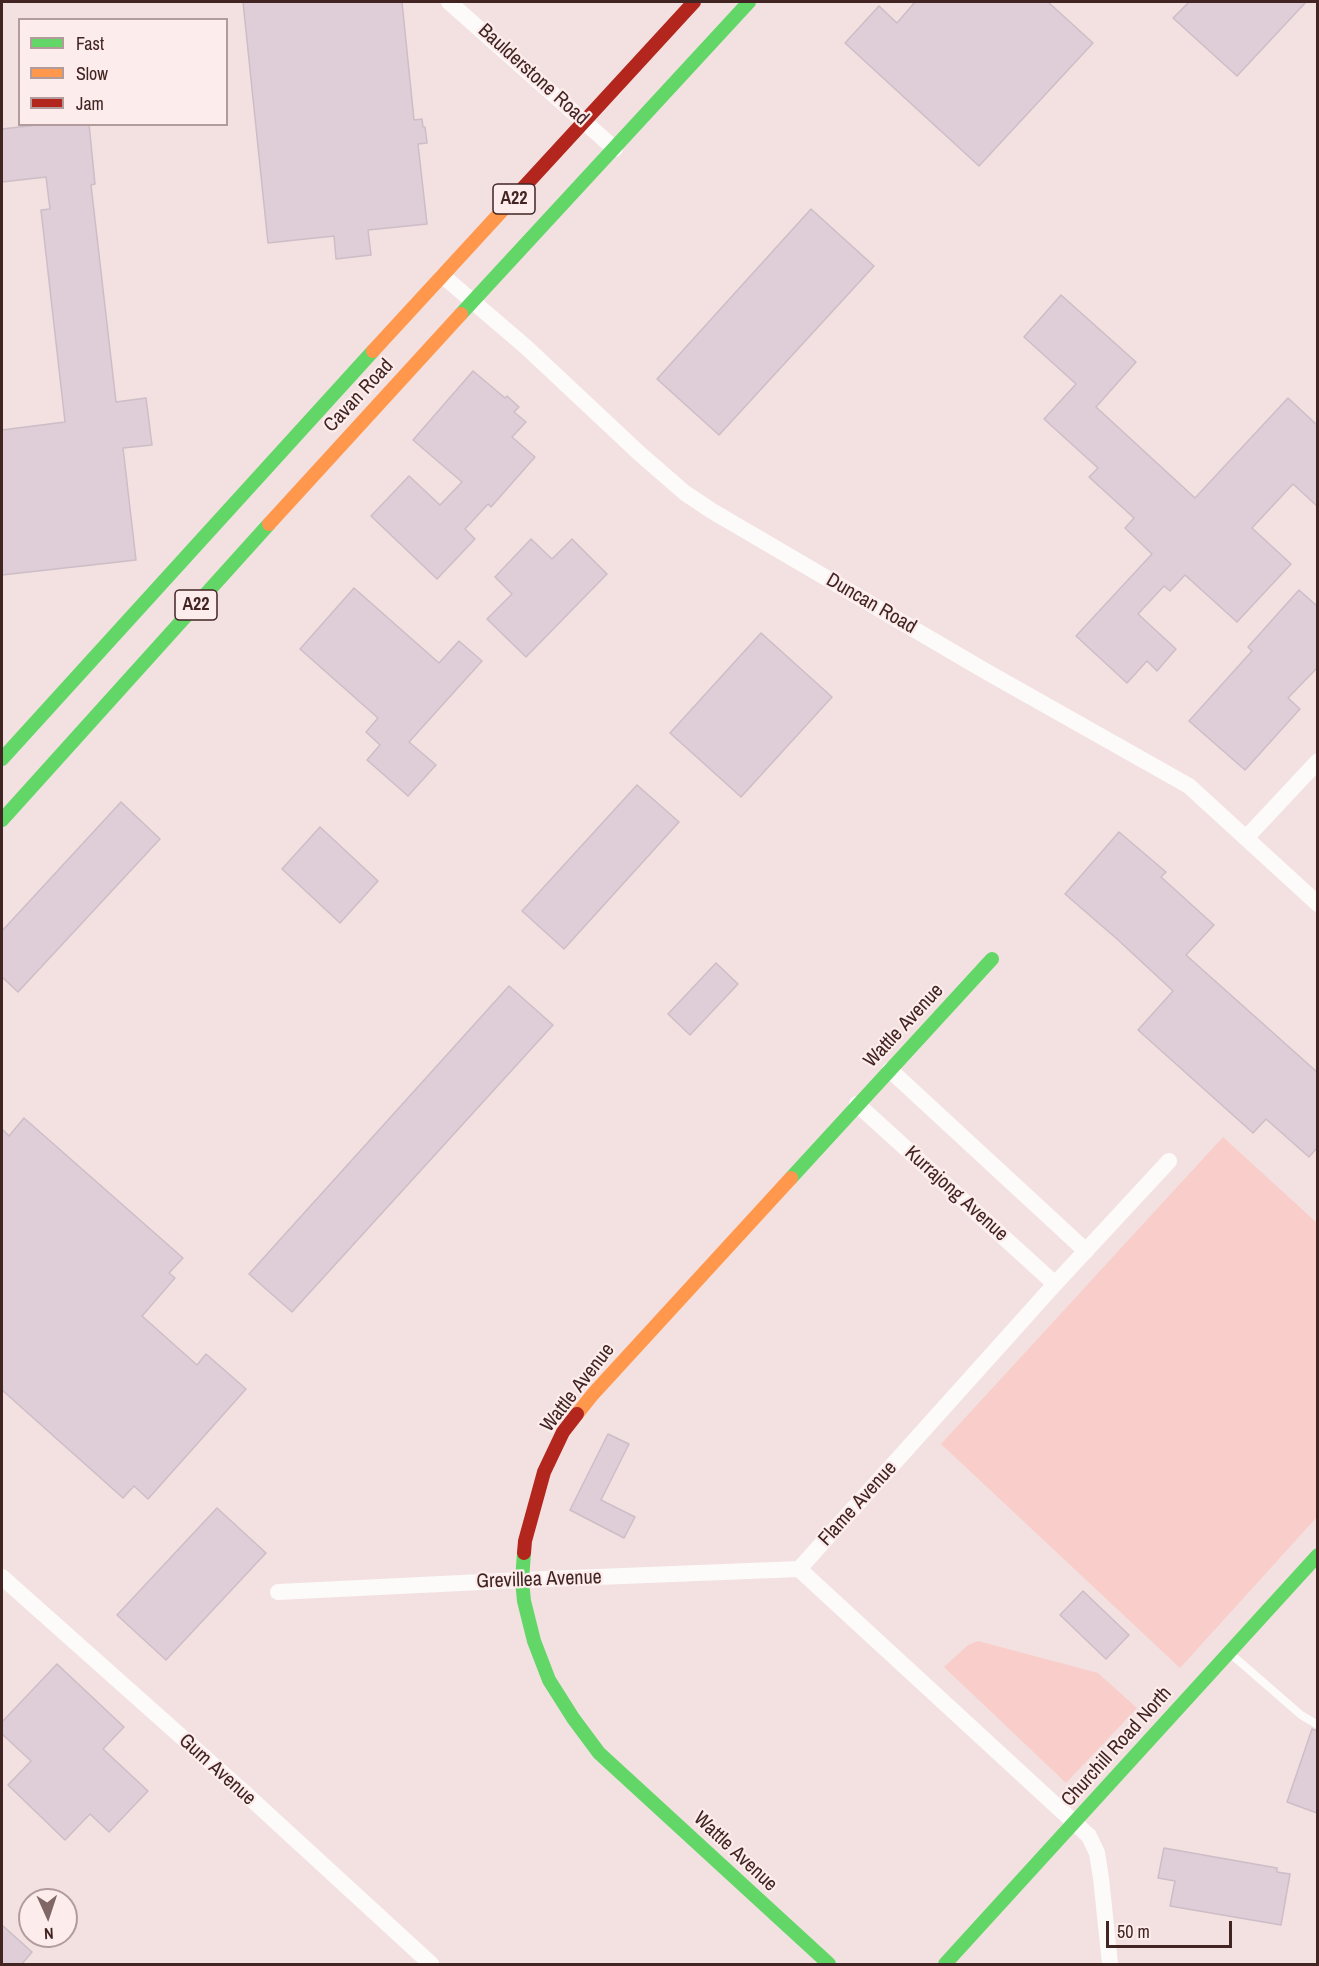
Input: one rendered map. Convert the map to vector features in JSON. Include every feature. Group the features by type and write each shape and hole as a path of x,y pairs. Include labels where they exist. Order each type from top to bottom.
{"main road":[{"name":"Cavan Road","path":"2,759 294,436 694,2"},
{"name":"Cavan Road","path":"2,820 374,408 749,2"},
{"name":"Wattle Avenue","path":"829,1965 599,1753 573,1718 549,1680 534,1641 524,1601 522,1580 525,1541 544,1472 563,1432 593,1394 992,959"},
{"name":"Churchill Road North","path":"945,1965 1317,1555"}],"street":[{"name":"Baulderstone Road","path":"449,2 615,149"},
{"name":"Duncan Road","path":"443,276 526,347 685,493 976,666 1176,777 1189,786 1317,904"},
{"path":"1246,838 1317,761"},
{"path":"890,1070 1086,1251"},
{"name":"Kurrajong Avenue","path":"857,1104 1055,1284"},
{"name":"Flame Avenue","path":"799,1569 1055,1284 1169,1161"},
{"path":"799,1569 1089,1836 1097,1853 1110,1965"},
{"name":"Grevillea Avenue","path":"278,1592 799,1569"},
{"name":"Gum Avenue","path":"2,1577 431,1965"}],"lane":[{"path":"1229,1653 1301,1715 1317,1725"}],"shaded area":[{"path":"1223,1137 1317,1223 1317,1517 1180,1668 941,1444"},
{"path":"978,1641 1098,1673 1137,1708 1066,1783 944,1667 968,1645"}],"building":[{"path":"243,2 402,2 414,120 422,119 427,143 418,144 427,224 368,230 371,255 336,259 334,236 268,243"},
{"path":"915,2 1048,2 1093,43 979,166 845,43 879,6 897,23"},
{"path":"1189,2 1306,2 1237,76 1173,18"},
{"path":"28,126 89,126 95,184 91,185 116,402 146,398 152,445 123,448 136,560 2,575 2,430 65,422 41,210 50,209 46,177 2,182 2,129"},
{"path":"811,209 874,266 719,435 657,379"},
{"path":"1061,295 1136,362 1096,407 1195,498 1288,398 1317,425 1317,506 1293,484 1252,528 1291,564 1237,622 1185,575 1170,591 1164,586 1138,614 1176,649 1157,671 1147,661 1127,683 1076,636 1152,554 1125,528 1134,518 1089,477 1098,468 1044,419 1076,384 1024,337"},
{"path":"473,371 519,407 514,412 526,422 512,437 535,457 491,507 488,504 465,529 475,539 437,579 371,516 409,476 440,505 462,482 413,440"},
{"path":"531,539 552,559 572,539 607,574 526,657 487,619 512,594 495,577"},
{"path":"354,588 439,663 459,641 482,661 409,742 436,765 408,796 367,760 380,745 366,732 378,718 300,649"},
{"path":"1299,590 1317,606 1317,668 1288,698 1300,709 1245,770 1189,721 1252,651 1248,647"},
{"path":"761,633 832,697 741,797 670,733"},
{"path":"637,785 679,822 564,949 522,911"},
{"path":"121,802 160,839 18,992 2,977 2,931"},
{"path":"320,827 378,881 340,923 282,869"},
{"path":"1119,832 1166,872 1161,877 1214,925 1186,955 1317,1072 1317,1148 1309,1157 1266,1119 1253,1133 1138,1030 1173,991 1065,894"},
{"path":"716,963 738,984 690,1035 668,1014"},
{"path":"509,986 553,1025 292,1312 249,1274"},
{"path":"24,1118 183,1258 169,1273 175,1278 142,1316 197,1365 206,1354 246,1389 148,1499 134,1486 123,1498 2,1390 2,1129 9,1136"},
{"path":"608,1434 629,1444 601,1500 635,1517 624,1538 570,1510"},
{"path":"217,1508 266,1553 166,1660 117,1615"},
{"path":"1083,1591 1129,1635 1106,1659 1060,1615"},
{"path":"57,1664 124,1727 103,1749 148,1791 109,1832 90,1814 65,1840 8,1785 31,1761 2,1734 2,1722"},
{"path":"1312,1729 1317,1731 1317,1813 1287,1802"},
{"path":"1164,1848 1277,1868 1277,1872 1290,1874 1281,1925 1170,1906 1175,1881 1158,1878"},
{"path":"2,1925 18,1939 18,1948 28,1948 32,1952 21,1965 2,1965"}],"traffic: fast":[{"path":"461,314 749,2"},
{"path":"2,759 373,351"},
{"path":"2,820 269,524"},
{"path":"791,1178 992,959"},
{"path":"524,1553 522,1580 524,1601 534,1641 549,1680 573,1718 599,1753 829,1964"},
{"path":"945,1964 1318,1555"}],"traffic: slow":[{"path":"373,351 523,188"},
{"path":"269,524 461,314"},
{"path":"577,1414 791,1178"}],"traffic: jam":[{"path":"523,188 694,2"},
{"path":"524,1553 525,1541 544,1472 563,1432 577,1414"}]}
